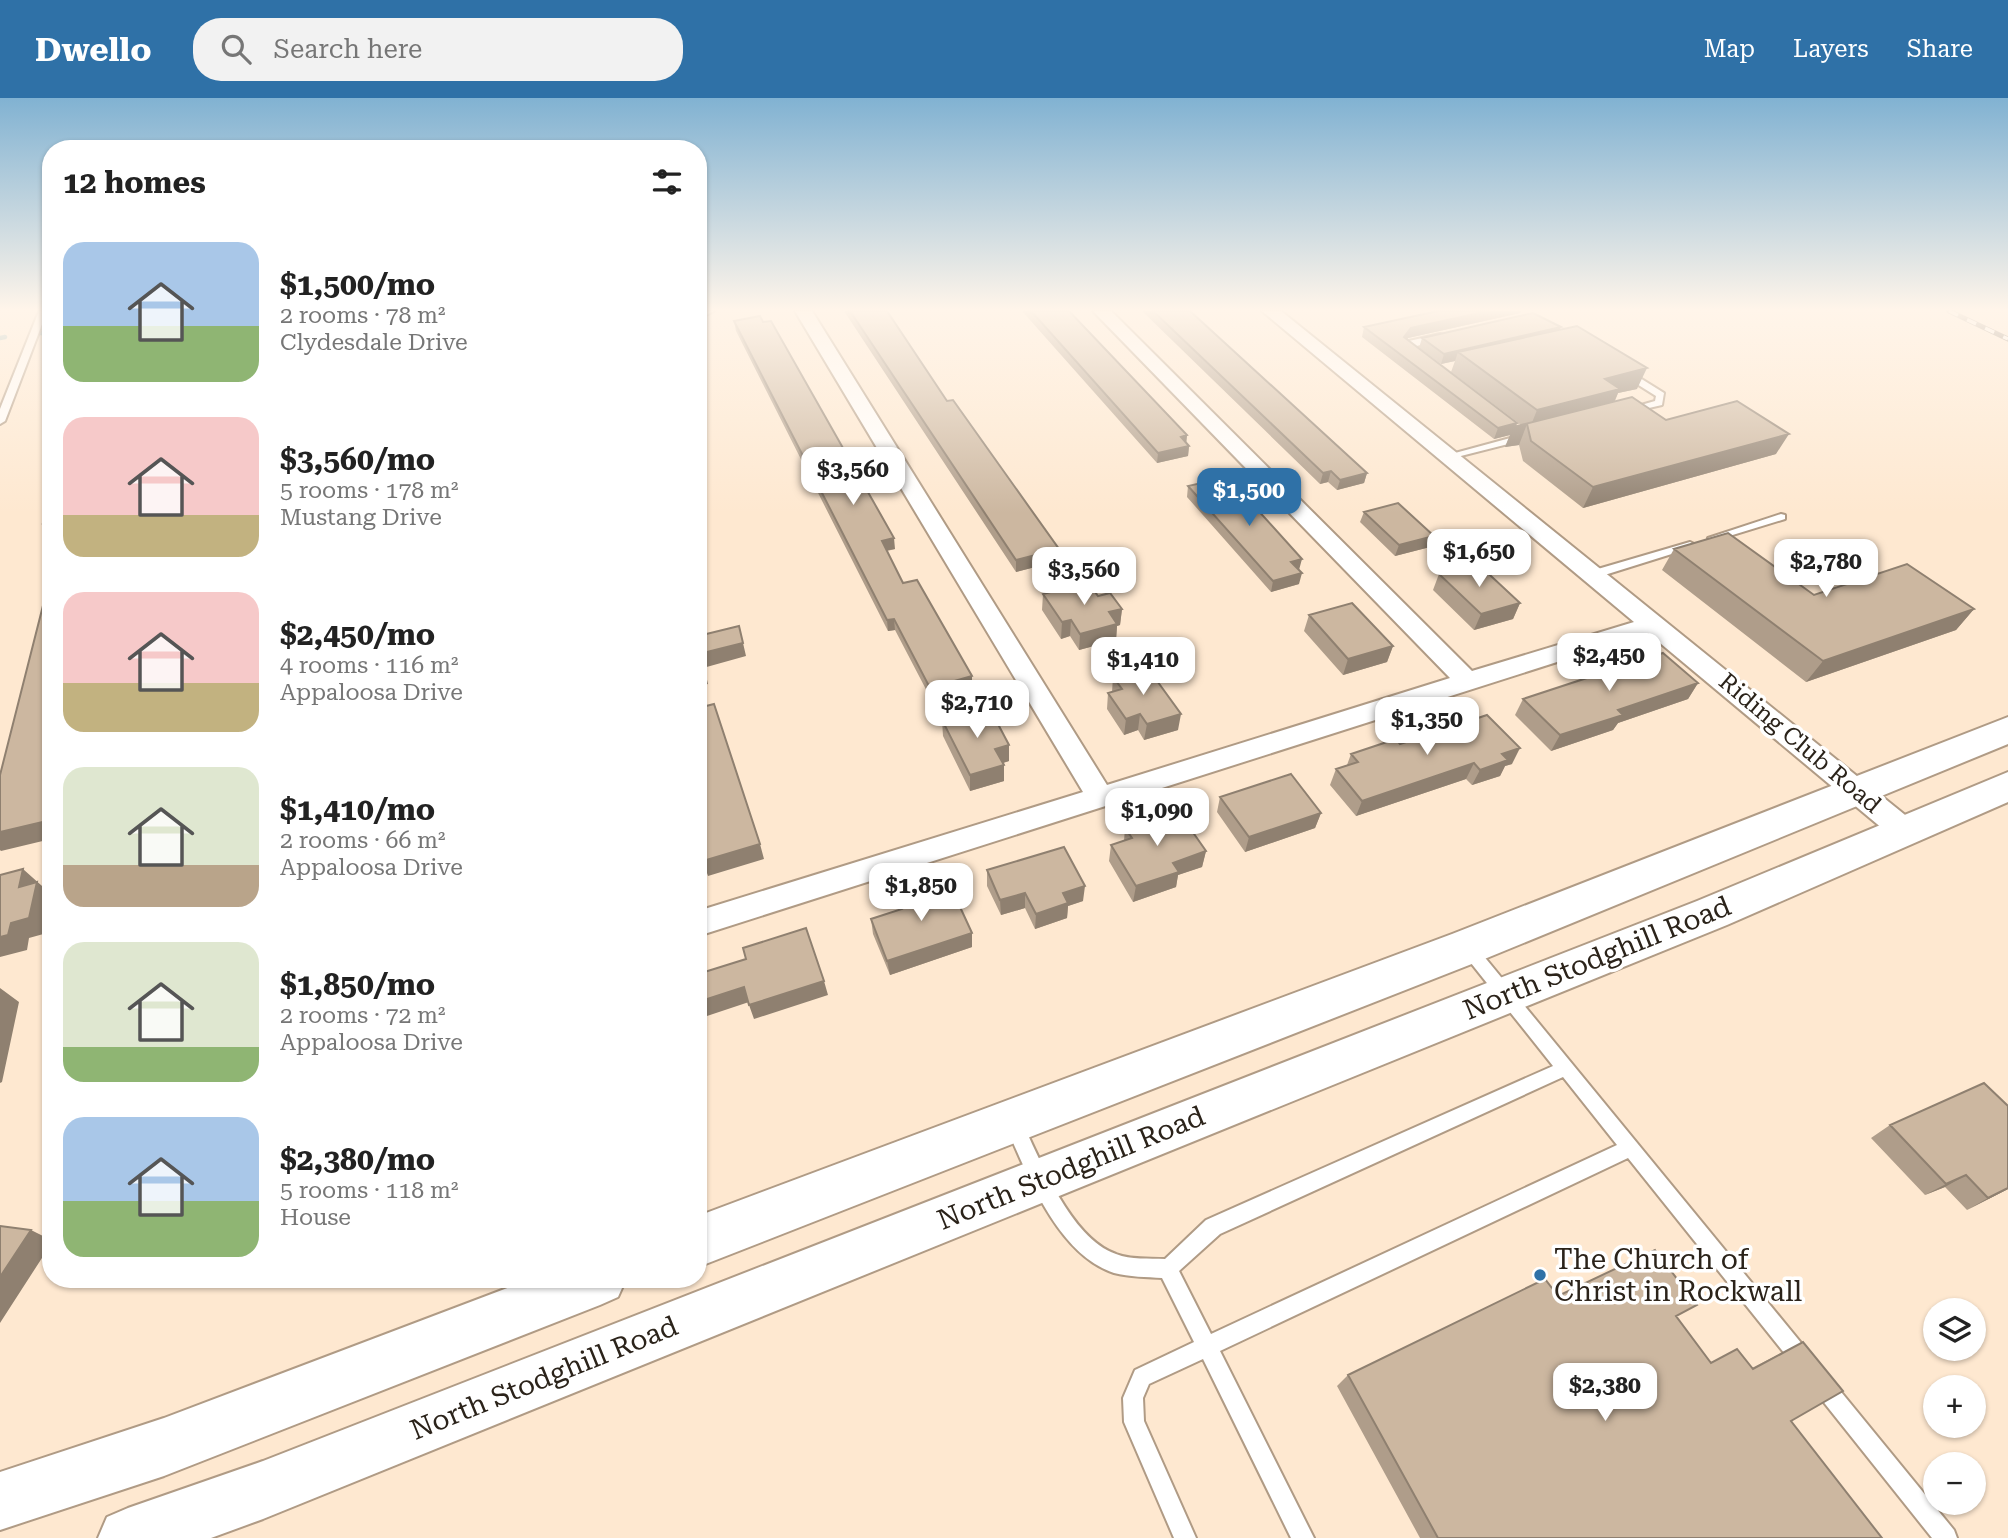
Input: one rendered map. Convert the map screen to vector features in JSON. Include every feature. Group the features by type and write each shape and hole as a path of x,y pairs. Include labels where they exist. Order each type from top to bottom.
{"main road":[{"path":"707,1239 1468,947 2008,730"},
{"name":"North Stodghill Road","path":"128,1538 263,1490 1712,913 2008,786"},
{"path":"0,1501 164,1447 577,1288"}],"street":[{"path":"844,378 1100,797"},
{"path":"1167,378 1468,682"},
{"name":"Riding Club Road","path":"1353,378 1655,623 1905,831"},
{"path":"707,921 1655,623"}],"lane":[{"path":"0,421 17,378"},
{"path":"1619,413 1659,403 1661,396 1634,378"},
{"path":"1515,428 1527,437"},
{"path":"1449,456 1540,433"},
{"path":"1595,574 1781,517"},
{"path":"1468,947 1946,1538"},
{"path":"1013,1121 1066,1221 1084,1245 1112,1263 1168,1269 1213,1227 1566,1069"},
{"path":"1185,1538 1135,1422 1132,1398 1142,1377 1630,1148"},
{"path":"1168,1269 1303,1538"}],"building":[{"path":"763,378 803,378 894,538 882,541 903,583 917,580 972,676 930,688 894,619 887,620"},
{"path":"895,378 932,378 947,401 953,400 1059,549 1016,560"},
{"path":"1091,378 1133,378 1187,435 1181,437 1189,446 1158,453"},
{"path":"1224,378 1263,378 1367,473 1340,480 1331,471 1323,473"},
{"path":"1432,378 1458,378 1517,423 1498,428"},
{"path":"1494,378 1608,378 1605,379 1620,389 1537,410"},
{"path":"1632,397 1666,420 1737,401 1789,434 1593,487 1531,441 1527,424 1513,427"},
{"path":"1219,479 1228,488 1236,486 1302,559 1291,562 1302,573 1273,581 1188,486"},
{"path":"1398,503 1434,536 1399,545 1364,512"},
{"path":"1728,533 1814,595 1907,564 1974,609 1823,661 1674,549"},
{"path":"1477,563 1520,603 1481,614 1439,574"},
{"path":"1088,582 1098,596 1110,593 1122,609 1109,612 1117,624 1080,634 1071,620 1062,622 1043,594"},
{"path":"1352,603 1393,646 1348,659 1309,615"},
{"path":"42,609 42,822 0,832 0,775"},
{"path":"739,626 743,643 707,652 707,634"},
{"path":"1663,653 1698,683 1618,710 1623,715 1560,735 1523,699"},
{"path":"1147,667 1181,714 1147,724 1140,714 1126,719 1108,693 1122,689 1113,677"},
{"path":"714,704 760,844 707,860 707,706"},
{"path":"989,707 1009,745 995,749 1004,765 970,775 942,720"},
{"path":"1487,715 1520,748 1502,754 1508,760 1480,770 1474,763 1362,801 1336,769 1358,762 1351,754 1396,739 1400,744"},
{"path":"1291,774 1321,813 1249,837 1220,797"},
{"path":"1178,811 1206,851 1173,863 1179,872 1136,886 1111,845 1132,838 1125,828"},
{"path":"1064,847 1085,886 1063,893 1068,903 1036,914 1025,893 1000,900 987,870"},
{"path":"23,869 19,887 37,882 29,918 11,923 8,935 0,937 0,875"},
{"path":"949,883 972,933 887,961 871,919 902,909 898,899"},
{"path":"806,928 824,981 749,1005 744,987 707,999 707,971 746,959 743,948"},
{"path":"1984,1083 2008,1106 2008,1188 1988,1198 1966,1175 1946,1184 1890,1125"},
{"path":"0,1226 31,1230 0,1277"},
{"path":"1655,1250 1697,1305 1676,1316 1711,1363 1737,1349 1753,1369 1803,1342 1843,1391 1791,1421 1882,1538 1438,1538 1348,1375 1545,1279 1558,1296"}],"place":[{"name":"The Church of Christ in Rockwall","path":"1540,1275"}]}
